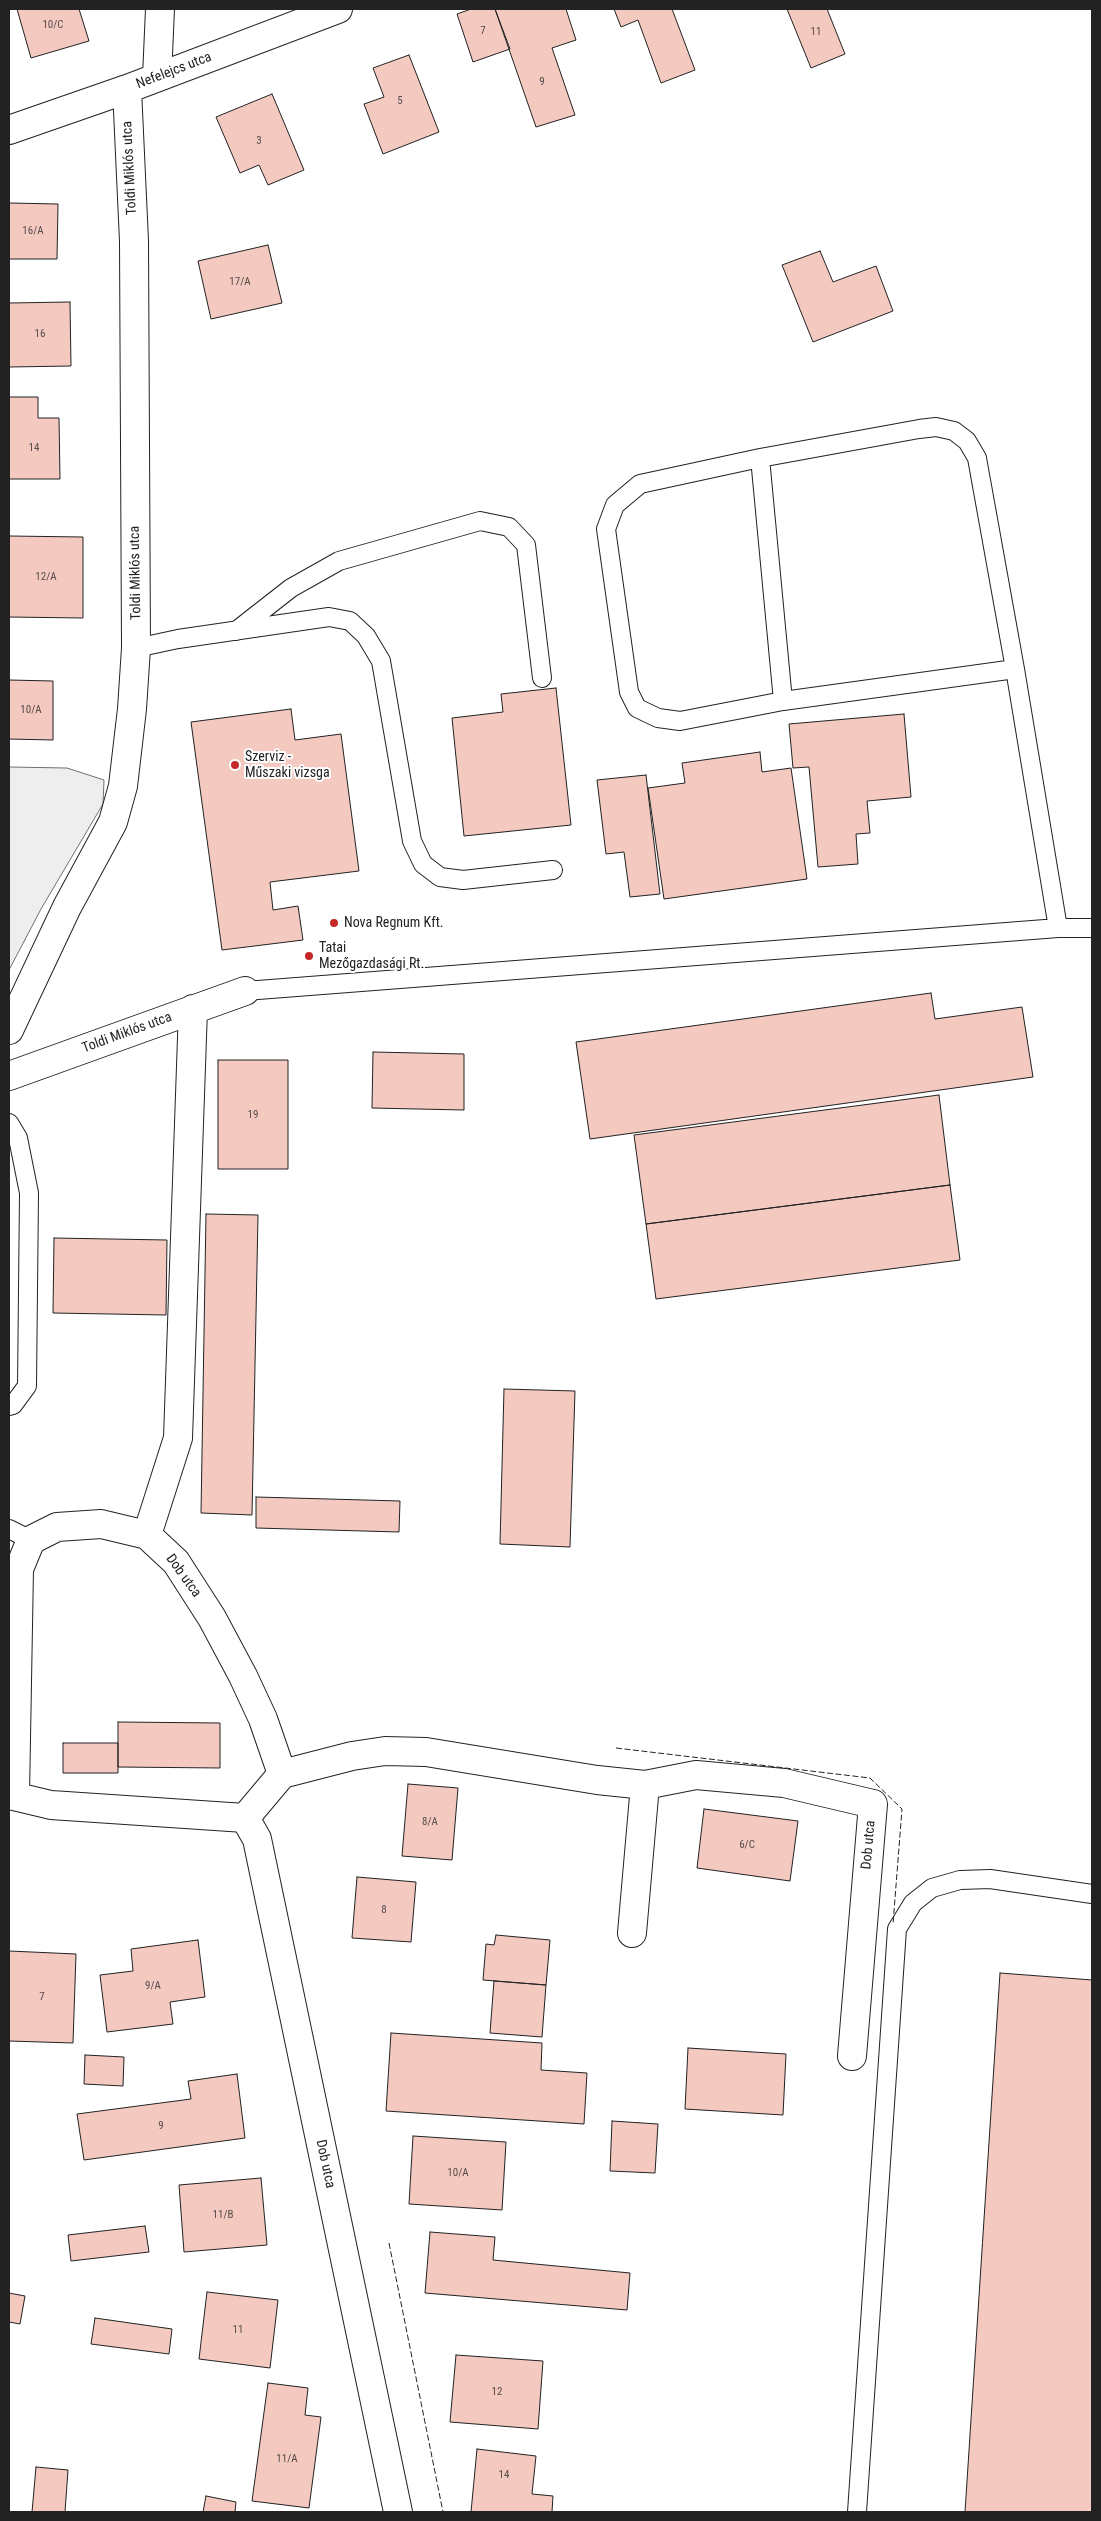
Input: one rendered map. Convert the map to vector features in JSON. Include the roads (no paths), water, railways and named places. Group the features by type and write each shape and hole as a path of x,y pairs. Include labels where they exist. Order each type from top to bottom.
{"street":[{"path":"157,78 160,9"},
{"name":"Nefelejcs utca","path":"9,130 127,90 338,9"},
{"name":"Toldi Miklós utca","path":"9,1030 67,907 113,822 123,786 132,709 136,648 134,241 127,90"},
{"name":"Toldi Miklós utca","path":"9,1076 245,991"},
{"path":"147,1535 178,1438 193,1009"},
{"name":"Dob utca","path":"398,2512 257,1839 245,1818 51,1805 12,1795 20,1535 57,1527 101,1524 147,1535 176,1562 212,1618 263,1719 282,1774 352,1756 385,1751 426,1752 597,1780 645,1785 696,1775 784,1783 873,1804 852,2056"},
{"path":"245,1818 282,1774"},
{"path":"632,1933 645,1785"}],"lane":[{"path":"1015,669 783,701 680,721 658,718 637,708 628,692 606,529 615,505 640,484 760,458 936,427 954,431 967,441 977,458 1015,669 1058,928"},
{"path":"760,458 783,701"},
{"path":"236,631 291,588 339,561 480,522 509,527 526,546 542,678"},
{"path":"136,648 329,617 350,621 366,636 381,661 412,841 423,864 440,877 463,880 553,870"},
{"path":"245,991 1058,928 1092,928"},
{"path":"9,1123 18,1138 29,1193 27,1386 13,1405 9,1406"},
{"path":"857,2512 898,1929 913,1903 932,1888 960,1880 990,1879 1092,1894"}],"place":[{"name":"Szerviz - Műszaki vizsga","path":"235,765"},
{"name":"Nova Regnum Kft.","path":"334,923"},
{"name":"Tatai Mezőgazdasági Rt.","path":"309,956"}]}
